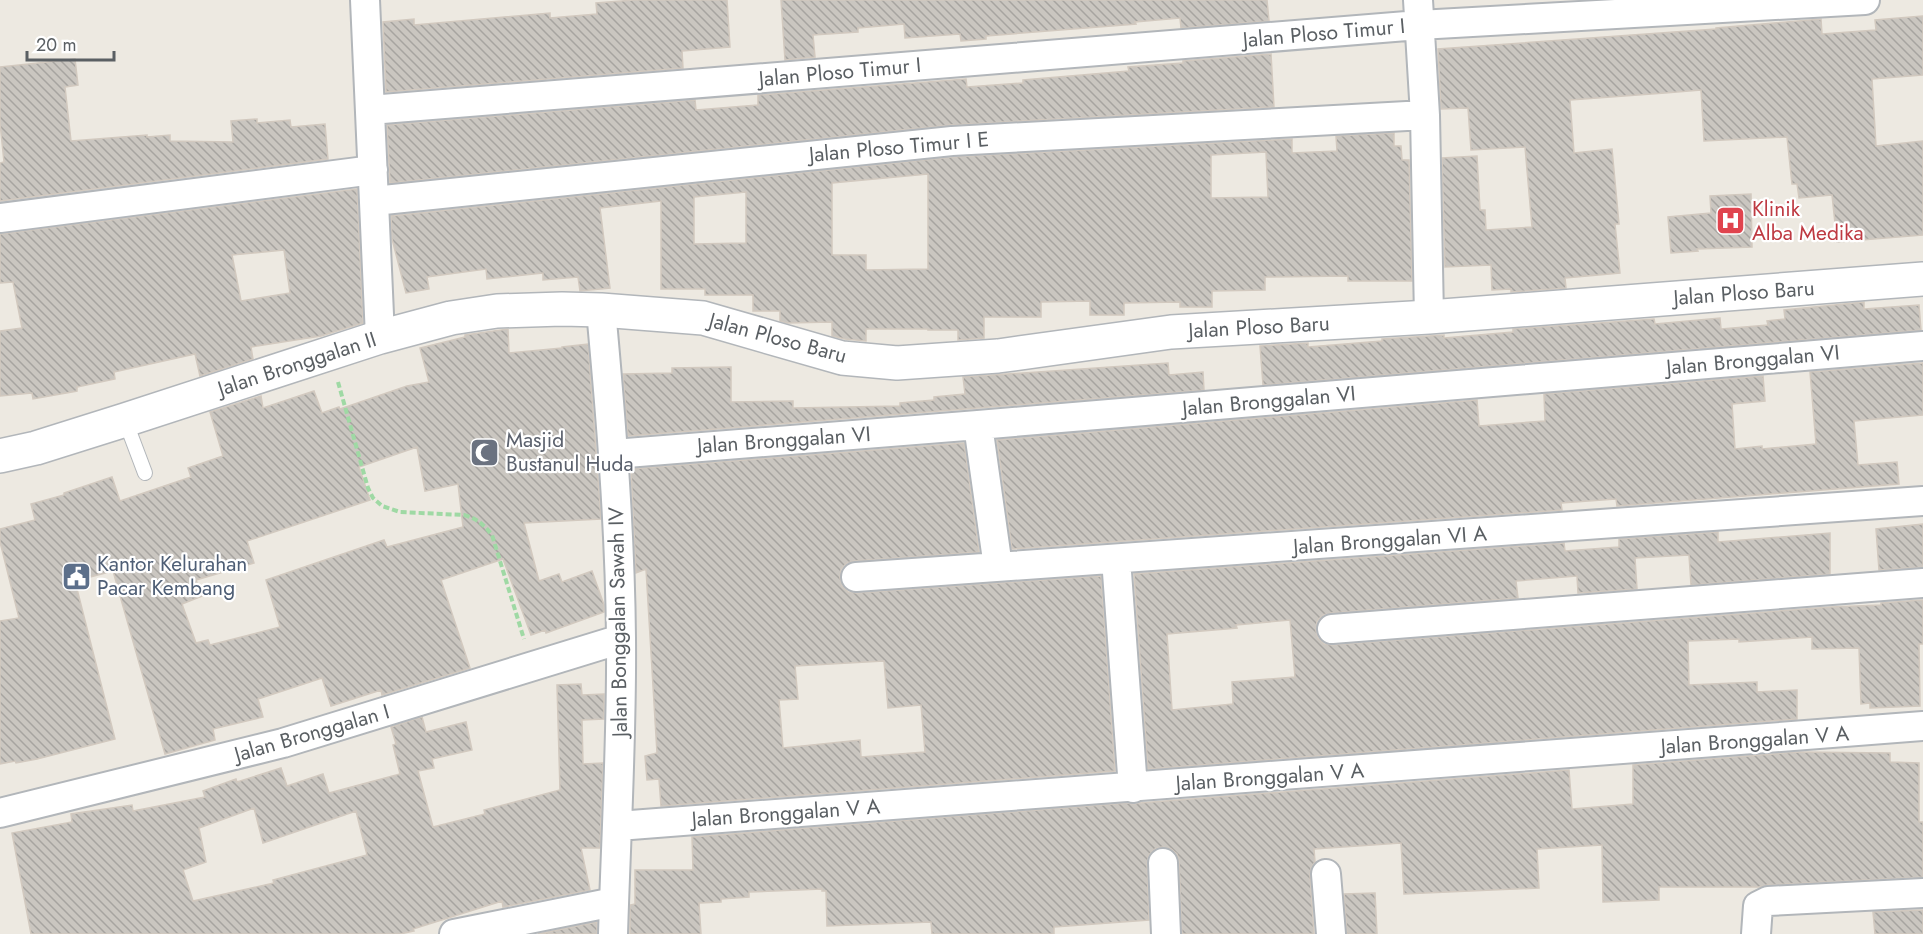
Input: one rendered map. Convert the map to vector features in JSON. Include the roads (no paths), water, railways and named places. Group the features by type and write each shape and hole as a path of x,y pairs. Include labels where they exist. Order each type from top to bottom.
{"street":[{"path":"365,0 380,337"},
{"name":"Jalan Ploso Timur I","path":"370,110 1419,13 1865,0"},
{"name":"Jalan Ploso Timur I","path":"1419,13 1425,115 1429,318"},
{"name":"Jalan Ploso Timur I E","path":"374,201 952,141 1425,115"},
{"path":"0,218 373,170"},
{"name":"Jalan Ploso Baru","path":"602,310 703,318 842,357 897,363 998,357 1171,332 1429,318 1923,279"},
{"name":"Jalan Bronggalan II","path":"0,456 36,448 330,352 442,320 497,311 602,310"},
{"name":"Jalan Bonggalan Sawah IV","path":"602,310 614,454 621,639 618,826 613,934"},
{"name":"Jalan Bronggalan VI","path":"614,454 1923,346"},
{"path":"978,425 998,567"},
{"name":"Jalan Bronggalan VI A","path":"856,577 1923,501"},
{"path":"1116,559 1133,788"},
{"path":"1332,629 1923,583"},
{"name":"Jalan Bronggalan I","path":"0,813 283,743 621,639"},
{"name":"Jalan Bronggalan V A","path":"618,826 1923,726"},
{"path":"1163,863 1166,934"},
{"path":"1326,874 1331,934"},
{"path":"1756,934 1758,906 1768,901 1923,893"},
{"path":"454,934 614,902"}],"lane":[{"path":"125,420 145,473"}],"place":[{"name":"Klinik Alba Medika","path":"1731,221"},
{"name":"Masjid Bustanul Huda","path":"485,452"},
{"name":"Kantor Kelurahan Pacar Kembang","path":"76,576"}]}
